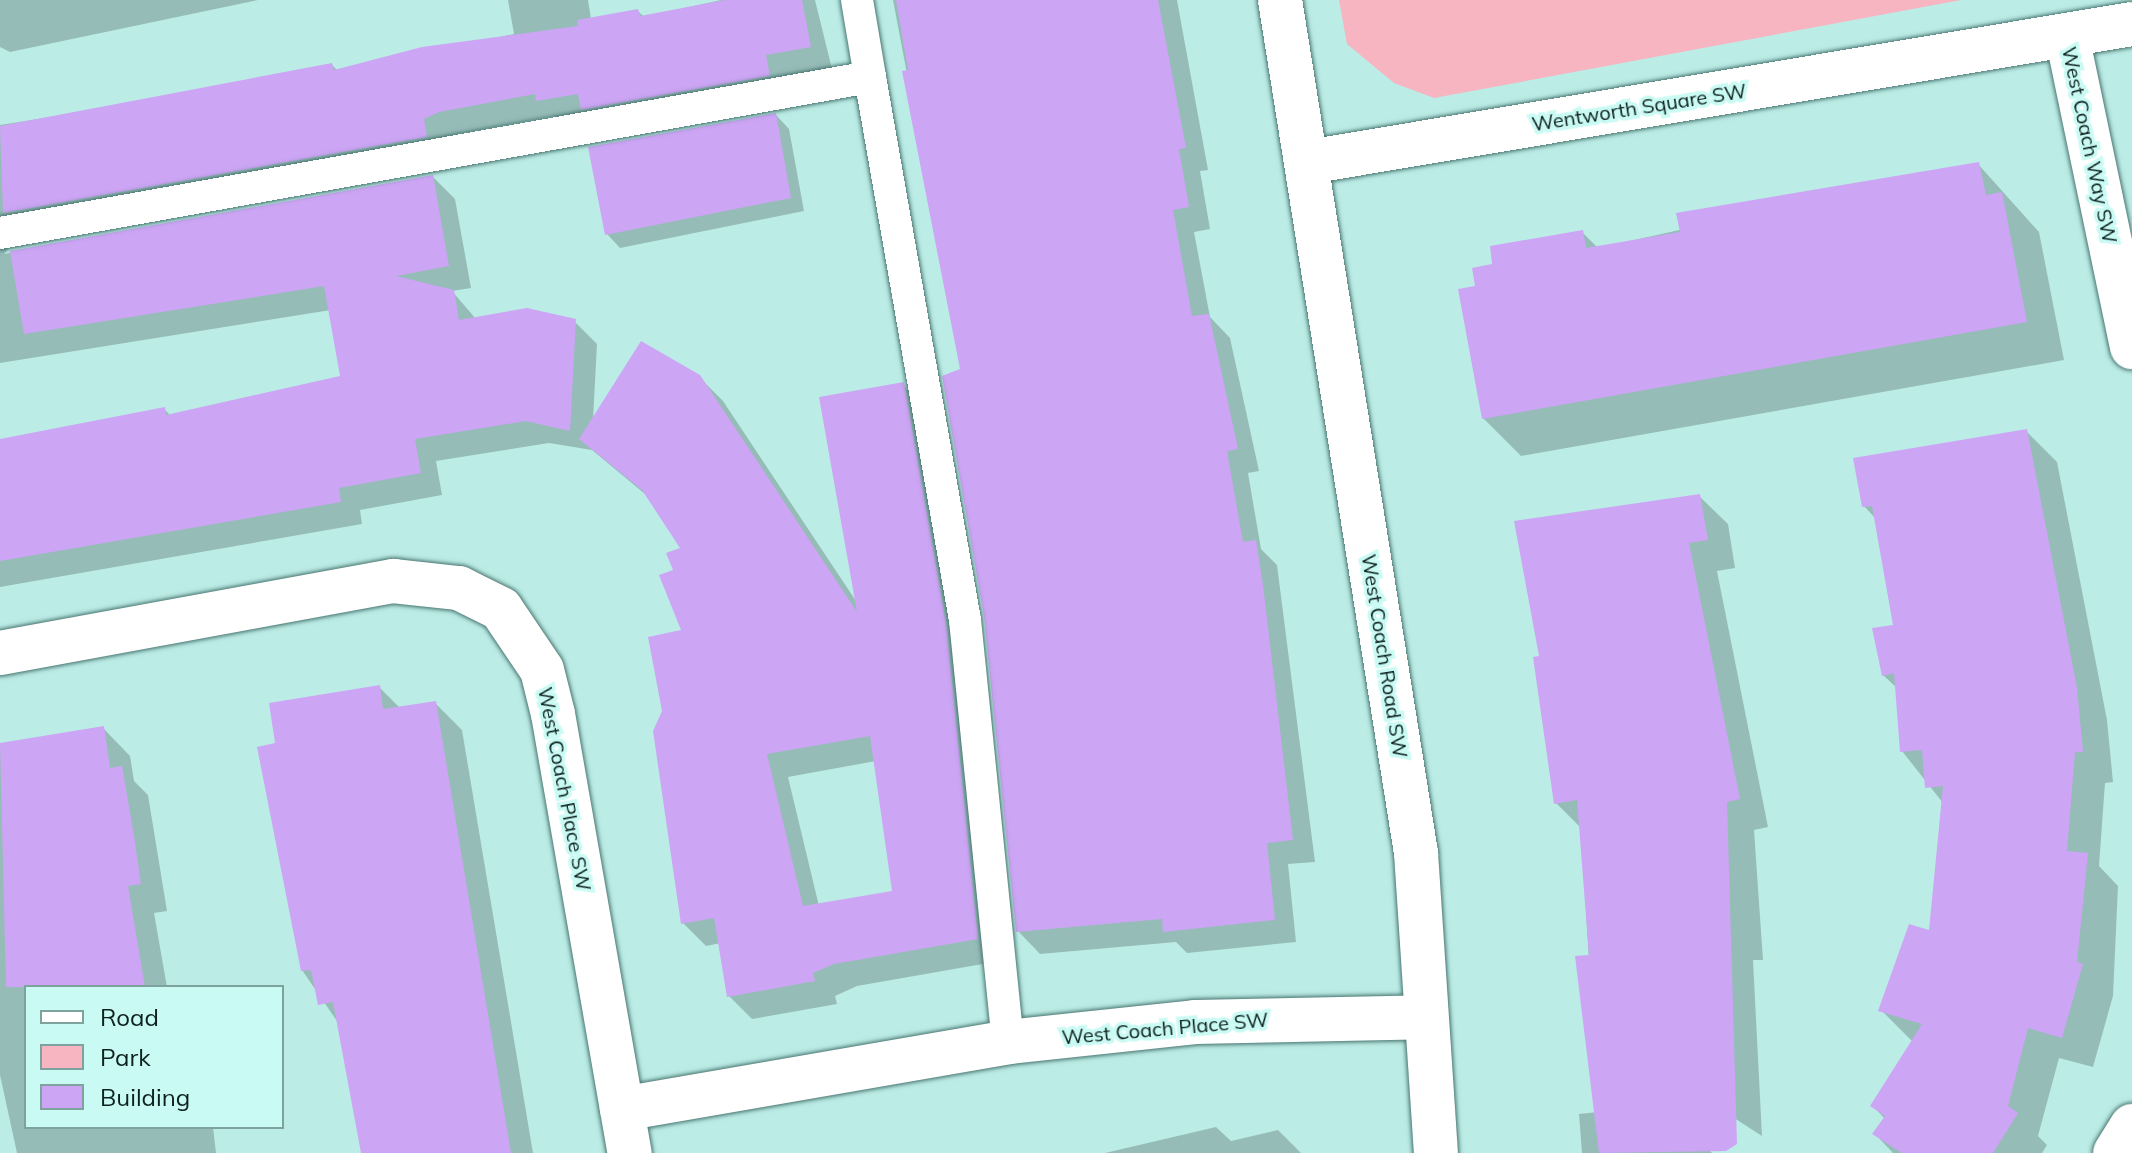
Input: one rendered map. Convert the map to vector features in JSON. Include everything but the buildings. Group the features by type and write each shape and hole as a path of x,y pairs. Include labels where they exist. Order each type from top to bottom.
{"street":[{"path":"1280,0 1308,162"},
{"name":"Wentworth Square SW","path":"1308,162 2132,24"},
{"name":"West Coach Way SW","path":"2067,36 2132,347"},
{"name":"West Coach Road SW","path":"1308,162 1416,853 1436,1153"},
{"name":"West Coach Place SW","path":"0,653 393,581 459,588 501,609 542,670 553,714 630,1153"},
{"name":"West Coach Place SW","path":"622,1109 1008,1042 1195,1022 1426,1017"},
{"path":"2115,1153 2132,1126"}],"lane":[{"path":"857,0 965,620 1008,1042"},
{"path":"0,233 870,77"}],"green space":[{"path":"1339,0 1961,0 1434,98 1394,83 1347,44"}]}
